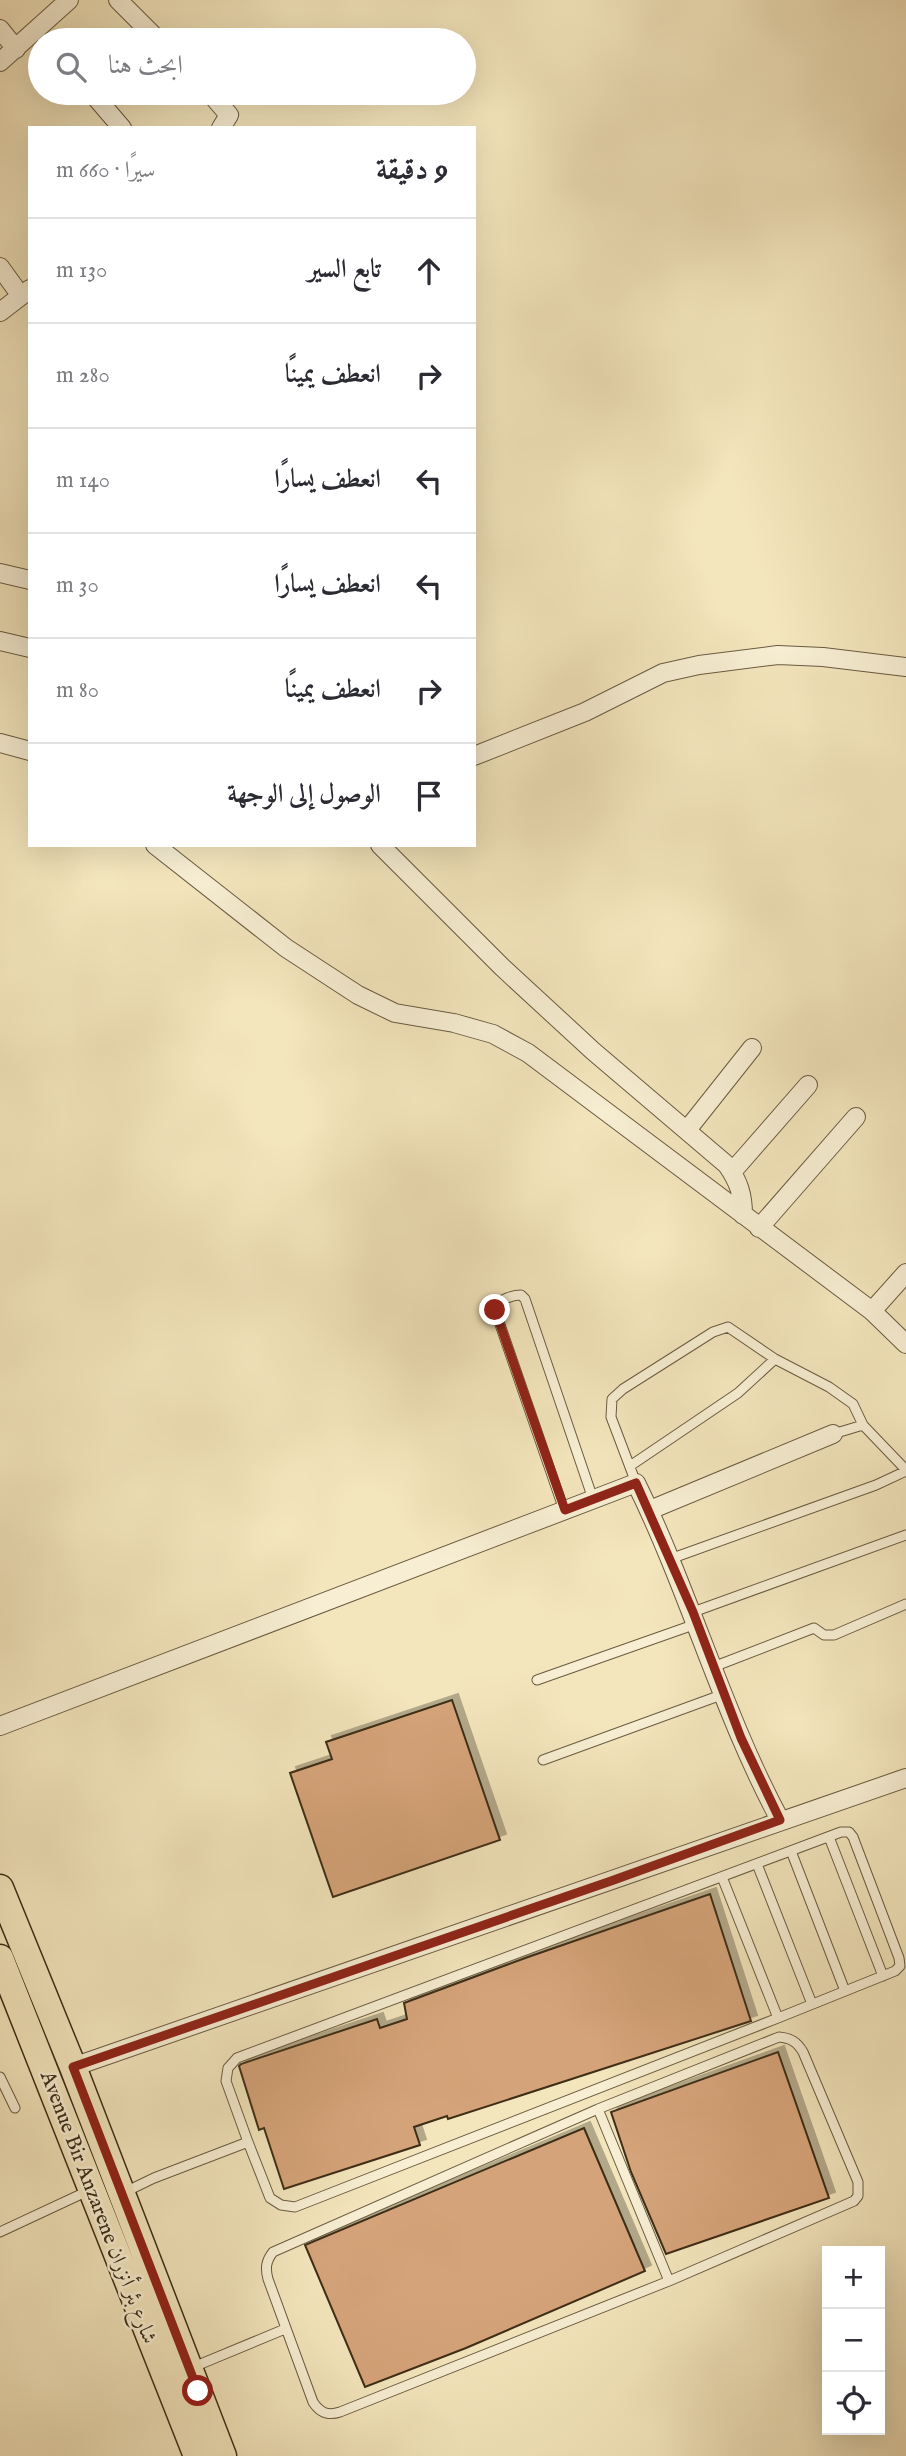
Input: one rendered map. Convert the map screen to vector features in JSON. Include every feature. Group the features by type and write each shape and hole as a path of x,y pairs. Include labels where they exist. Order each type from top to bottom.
{"main road":[{"name":"Avenue Bir Anzarene شارع بئر أنزران","path":"0,1888 73,2067 223,2456"},
{"name":"Avenue Bir Anzarene شارع بئر أنزران","path":"0,1958 197,2456"}],"street":[{"path":"47,28 69,0"},
{"path":"118,0 146,28"},
{"path":"0,29 16,49"},
{"path":"0,62 28,42"},
{"path":"102,105 120,126"},
{"path":"220,105 229,115 222,126"},
{"path":"0,267 26,292 0,312"},
{"path":"0,573 28,580"},
{"path":"0,641 28,648"},
{"path":"476,755 584,712 663,673 699,665 778,655 823,657 906,667"},
{"path":"0,743 28,750"},
{"path":"158,847 286,948 358,995 395,1013 454,1023 493,1034 528,1053 872,1311 906,1344"},
{"path":"382,847 502,967 593,1051 727,1165 740,1186 743,1215"},
{"path":"687,1129 752,1048"},
{"path":"732,1172 808,1085"},
{"path":"759,1228 856,1117"},
{"path":"872,1311 906,1273"},
{"path":"650,1510 833,1434"},
{"path":"0,1726 593,1499 633,1475 695,1618 761,1783 780,1820"},
{"path":"73,2067 906,1777"}],"lane":[{"path":"565,1510 495,1310 499,1301 516,1296 525,1299 593,1499"},
{"path":"670,1559 876,1485 906,1471 863,1425 853,1404 829,1387 775,1359 728,1326 720,1328 623,1389 612,1399 611,1417 633,1475 738,1393 775,1359"},
{"path":"833,1434 863,1425"},
{"path":"537,1680 906,1535"},
{"path":"713,1667 814,1628 824,1635 834,1635 906,1604"},
{"path":"543,1760 724,1694"},
{"path":"841,1832 849,1832 899,1958 900,1966 895,1971 295,2207 281,2205 270,2198 226,2081 228,2068 237,2058 791,1851 841,1832"},
{"path":"829,1837 883,1976"},
{"path":"791,1851 845,1991"},
{"path":"757,1864 812,2004"},
{"path":"722,1877 778,2018"},
{"path":"779,2037 789,2038 798,2043 803,2052 858,2182 858,2196 848,2205 669,2281 333,2414 324,2414 317,2409 285,2329 265,2269 273,2252 598,2109 779,2037"},
{"path":"0,2077 15,2108"},
{"path":"598,2109 669,2281"},
{"path":"121,2194 154,2178 248,2142"},
{"path":"0,2232 92,2189"},
{"path":"190,2369 285,2329"}],"building":[{"path":"452,1700 500,1840 333,1897 290,1773 332,1759 326,1742"},
{"path":"710,1894 751,2021 448,2119 447,2116 414,2127 420,2145 284,2189 264,2128 259,2130 239,2066 241,2064 377,2019 380,2028 407,2019 404,2003"},
{"path":"778,2052 829,2198 666,2254 631,2172 611,2112"},
{"path":"584,2128 645,2271 466,2348 365,2387 305,2245"}],"route":[{"path":"198,2391 73,2067 780,1820 765,1794 741,1738 693,1612 636,1483 565,1510 495,1310"}]}
